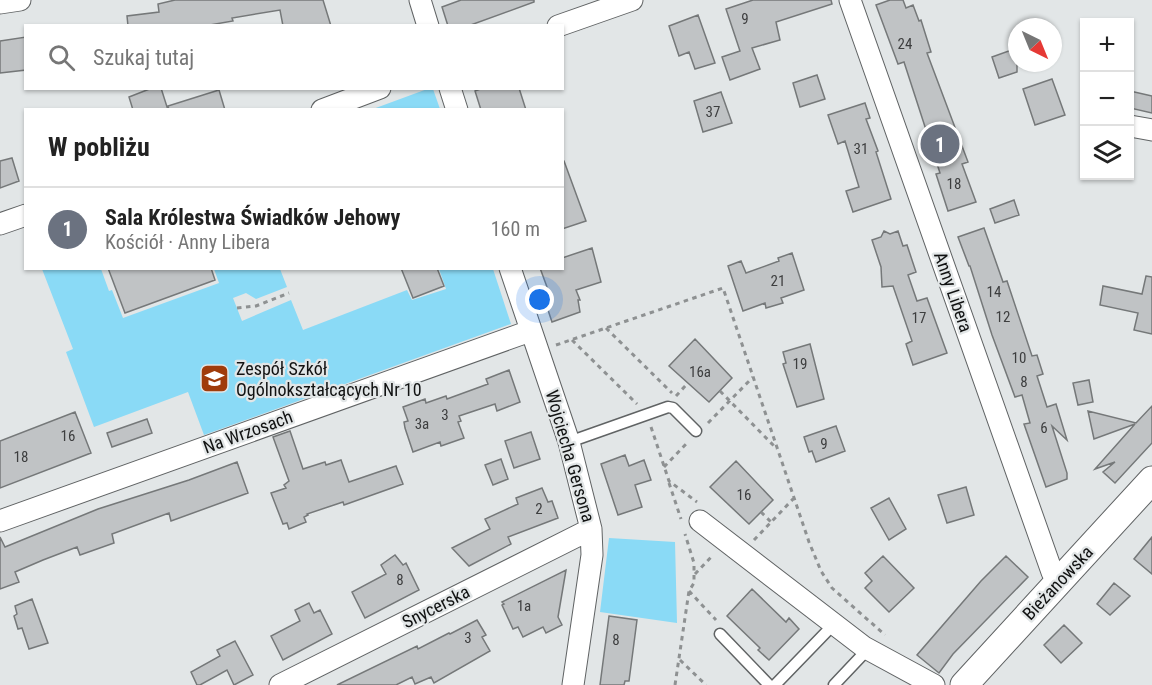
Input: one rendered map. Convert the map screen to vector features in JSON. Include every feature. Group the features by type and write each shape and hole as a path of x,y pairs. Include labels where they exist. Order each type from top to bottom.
{"street":[{"path":"0,3 20,0"},
{"path":"420,0 427,24"},
{"path":"564,24 632,0"},
{"name":"Anny Libera","path":"850,0 1052,572 1058,582"},
{"path":"326,108 375,90"},
{"path":"451,90 456,108"},
{"path":"1134,127 1152,130"},
{"path":"0,224 24,216"},
{"name":"Wojciecha Gersona","path":"511,270 569,442 591,529 592,555 573,685"},
{"name":"Na Wrzosach","path":"0,521 530,331"},
{"name":"Bieżanowska","path":"964,685 1152,480"},
{"path":"700,521 868,649 934,685"},
{"name":"Snycerska","path":"280,685 591,529"}],"lane":[{"path":"569,442 668,407 673,408 696,431"},
{"path":"775,685 834,624"},
{"path":"720,629 769,685"},
{"path":"834,685 868,649"}],"path":[{"path":"550,347 723,288 809,542 821,571 832,588 891,640"},
{"path":"237,308 256,306 289,293"},
{"path":"606,328 683,404"},
{"path":"675,396 687,384"},
{"path":"720,391 778,450"},
{"path":"669,481 694,563 694,583 689,591 675,685"},
{"path":"750,542 794,498"},
{"path":"761,512 771,522"},
{"path":"689,591 720,629"},
{"path":"680,660 706,685"}],"shaded area":[{"path":"425,90 433,90 440,108 376,108"},
{"name":"Zespół Szkół Ogólnokształcących Nr 10","path":"42,270 101,270 123,318 219,283 214,270 280,270 287,287 256,299 246,293 233,298 242,321 291,300 303,330 407,290 412,300 446,289 439,270 493,270 511,324 204,435 188,392 94,427 66,352 73,349"},
{"path":"609,538 675,542 677,623 600,612"}],"building":[{"path":"175,0 323,0 330,24 283,24 280,10 232,18 233,21 216,24 128,24 127,16 159,12 158,4"},
{"path":"461,0 534,0 534,2 474,24 447,24 442,7"},
{"path":"753,0 831,0 832,4 776,22 780,40 752,48 760,69 730,80 722,57 740,51 726,9"},
{"path":"890,0 903,0 906,8 913,5 919,21 921,20 931,52 927,53 968,162 962,164 976,202 948,211 936,174 940,173 904,62 898,64 876,5"},
{"path":"698,15 715,63 695,69 689,52 679,56 669,26"},
{"path":"24,37 24,70 0,73 0,41"},
{"path":"1008,51 1008,72 1017,72 999,78 992,57"},
{"path":"817,75 825,99 800,107 793,83"},
{"path":"1052,79 1065,115 1035,125 1023,89"},
{"path":"147,90 162,90 167,108 132,108 129,97"},
{"path":"219,90 224,108 168,108 168,106"},
{"path":"520,90 525,108 480,108 475,91"},
{"path":"721,92 732,123 703,132 694,101"},
{"path":"1134,92 1152,96 1152,113 1134,109"},
{"path":"865,103 870,118 866,119 878,151 876,152 891,199 853,212 846,191 859,187 845,141 838,144 828,115"},
{"path":"12,158 19,181 0,188 0,161"},
{"path":"564,161 586,221 564,228"},
{"path":"1014,200 1019,215 995,223 990,209"},
{"path":"984,228 1003,282 1007,281 1032,356 1037,355 1043,374 1037,376 1047,407 1056,404 1067,440 1052,426 1067,479 1046,487 1024,424 1030,423 1022,395 1015,397 958,237"},
{"path":"884,231 890,234 898,231 903,246 907,245 916,272 908,275 917,301 927,298 947,353 913,365 906,344 912,341 893,286 882,287 881,267 872,240 881,237"},
{"path":"592,248 601,282 576,290 580,300 578,300 580,312 552,322 541,289 547,287 541,270 564,270 564,257"},
{"path":"792,253 804,290 781,298 783,303 766,308 765,303 743,311 728,266 741,261 746,273 779,261 778,258"},
{"path":"109,270 212,270 215,280 125,313"},
{"path":"402,270 438,270 444,286 413,298"},
{"path":"1146,276 1152,277 1152,334 1134,330 1138,313 1100,305 1103,286 1142,294"},
{"path":"695,339 732,378 709,402 669,366"},
{"path":"810,344 824,399 797,407 783,364 786,363 783,352"},
{"path":"509,370 520,402 497,411 495,404 459,416 461,421 458,422 464,438 441,446 440,442 413,452 405,428 404,422 408,421 403,407 425,399 426,403 446,396 447,399 488,384 486,379"},
{"path":"1089,380 1093,402 1078,405 1073,383"},
{"path":"1152,406 1152,443 1115,483 1103,472 1115,462 1095,469 1135,424 1094,439 1088,411 1136,423"},
{"path":"75,412 91,453 0,488 0,441"},
{"path":"147,419 152,433 112,447 107,433"},
{"path":"836,426 845,451 816,462 812,451 809,452 804,437"},
{"path":"290,431 303,469 341,460 349,482 396,466 403,484 344,505 343,502 307,514 304,517 306,522 289,529 287,523 283,524 271,493 286,488 284,485 289,481 273,437"},
{"path":"531,432 540,459 514,468 505,441"},
{"path":"625,455 629,466 644,460 651,480 635,485 642,507 618,515 601,464"},
{"path":"501,459 508,479 493,485 485,465"},
{"path":"736,461 773,500 749,524 710,487"},
{"path":"237,462 248,493 171,521 169,513 112,534 114,543 80,555 77,547 43,560 15,572 19,582 0,589 0,537 5,547 98,509"},
{"path":"966,487 974,515 947,523 938,495"},
{"path":"542,488 548,502 552,501 558,518 508,537 511,544 469,566 452,548 490,529 485,519 518,504 516,498"},
{"path":"889,498 906,529 889,540 871,508"},
{"path":"1152,537 1152,574 1134,559"},
{"path":"395,555 403,565 406,563 419,590 365,618 352,592 386,574 381,565"},
{"path":"883,556 914,588 889,612 865,588 872,581 865,573"},
{"path":"1006,556 1028,577 953,654 939,673 917,655 981,581"},
{"path":"566,570 558,617 562,625 546,633 543,627 523,637 518,627 513,629 502,602"},
{"path":"1114,583 1130,596 1110,615 1097,604"},
{"path":"752,589 786,622 789,618 799,629 769,660 727,616"},
{"path":"32,599 48,643 29,649 22,628 18,629 14,616 17,614 15,606"},
{"path":"309,603 314,613 320,610 332,634 283,660 271,636 300,621 295,610"},
{"path":"609,616 637,620 629,681 625,681 624,685 600,685"},
{"path":"477,620 486,635 482,637 490,651 434,683 431,677 415,684 412,677 396,685 337,685 417,646 418,649"},
{"path":"1064,625 1082,643 1061,663 1044,645"},
{"path":"235,641 253,675 234,685 227,670 197,685 191,672 220,656 217,650"}],"place":[{"name":"Sala Królestwa Świadków Jehowy","path":"940,144"},
{"name":"Zespół Szkół Ogólnokształcących Nr 10","path":"215,379"}]}
